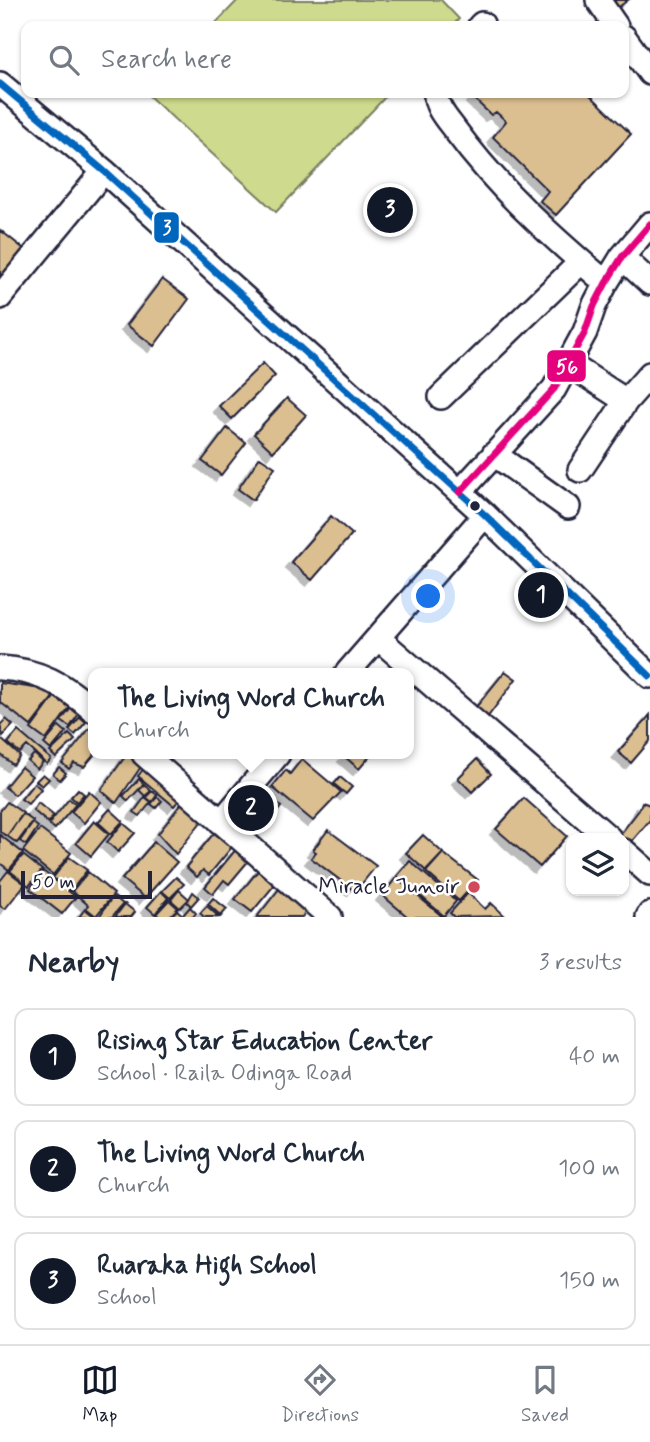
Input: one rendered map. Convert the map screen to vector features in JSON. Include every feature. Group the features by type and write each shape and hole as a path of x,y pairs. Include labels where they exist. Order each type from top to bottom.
{"street":[{"path":"598,0 613,21"},
{"path":"629,44 650,73"},
{"path":"0,84 104,171 645,662"},
{"path":"437,98 440,109 483,169 530,218 606,284"},
{"path":"0,297 104,171"},
{"path":"460,492 554,389 569,364 606,284 622,257 650,224"},
{"path":"622,257 650,283"},
{"path":"441,397 581,261"},
{"path":"569,364 626,401"},
{"path":"580,470 626,401 650,374"},
{"path":"494,454 568,507"},
{"path":"351,668 485,515"},
{"path":"378,638 413,668"},
{"path":"0,668 43,675 70,689 88,705"},
{"path":"414,669 603,833"},
{"path":"150,759 330,917"},
{"path":"221,822 274,759"},
{"path":"629,855 650,874"}],"green space":[{"path":"238,0 441,0 459,19 457,21 218,21"},
{"path":"151,98 384,98 276,212"}],"building":[{"path":"608,0 628,0 615,10"},
{"path":"473,98 593,98 631,134 556,215 540,201 548,191 493,137 506,121 496,112 491,115"},
{"path":"0,230 24,249 0,280"},
{"path":"162,279 189,299 154,346 127,325"},
{"path":"263,363 275,376 232,419 219,406"},
{"path":"287,398 306,415 273,452 254,434"},
{"path":"227,428 246,443 221,475 202,461"},
{"path":"260,457 275,467 253,500 238,489"},
{"path":"331,516 352,534 312,580 291,562"},
{"path":"505,671 516,679 487,718 476,707"},
{"path":"0,683 42,689 53,697 31,726 0,702"},
{"path":"55,696 70,707 46,740 31,729"},
{"path":"72,707 80,712 70,727 61,721"},
{"path":"650,715 650,741 631,763 618,752"},
{"path":"80,717 86,722 75,735 69,730"},
{"path":"6,719 13,725 3,736 0,725"},
{"path":"59,726 66,732 51,750 44,744"},
{"path":"88,730 88,759 91,759 84,767 74,763 69,769 62,763"},
{"path":"18,731 51,759 47,764 27,746 20,753 8,743"},
{"path":"69,734 75,740 56,758 50,752"},
{"path":"0,738 20,756 13,765 0,754"},
{"path":"34,754 43,762 37,769 28,761"},
{"path":"123,759 145,761 116,803 101,790"},
{"path":"302,759 341,792 313,821 272,787 286,770 290,774"},
{"path":"347,759 368,759 359,769"},
{"path":"477,759 491,774 472,792 458,778"},
{"path":"21,767 32,776 15,795 5,787"},
{"path":"59,767 66,773 60,780 53,774"},
{"path":"144,768 180,799 174,806 138,776"},
{"path":"43,774 49,779 42,786 36,781"},
{"path":"340,777 352,787 346,794 334,784"},
{"path":"139,779 144,784 128,801 123,796"},
{"path":"34,783 41,789 28,804 21,799"},
{"path":"145,785 151,791 145,796 139,790"},
{"path":"78,789 84,794 77,802 71,797"},
{"path":"258,789 281,807 262,831 239,813"},
{"path":"89,791 101,802 84,823 71,812"},
{"path":"152,791 157,795 152,802 146,797"},
{"path":"145,797 151,802 140,816 134,812"},
{"path":"157,797 162,801 156,808 151,804"},
{"path":"524,798 566,837 540,867 496,829"},
{"path":"69,799 76,804 55,829 49,824"},
{"path":"184,800 205,817 176,854 158,834"},
{"path":"7,802 23,813 7,836 0,832 0,811"},
{"path":"642,802 650,805 650,820 629,845 629,833 621,833"},
{"path":"38,803 54,816 48,823 33,810"},
{"path":"110,809 123,821 111,834 98,822"},
{"path":"23,814 33,821 17,843 7,836"},
{"path":"94,821 109,834 91,856 76,843"},
{"path":"33,823 38,827 26,845 20,841"},
{"path":"123,823 135,833 118,852 107,842"},
{"path":"40,829 71,853 53,875 23,851"},
{"path":"328,830 376,866 360,886 357,884 353,890 311,858 316,852 313,850"},
{"path":"214,833 232,847 209,875 203,870 197,877 186,867"},
{"path":"0,835 23,853 9,870 0,863"},
{"path":"423,835 443,853 426,871 406,853"},
{"path":"154,842 177,862 145,898 122,879"},
{"path":"237,848 250,859 229,884 224,880 213,894 205,887"},
{"path":"443,853 478,880 459,901 426,872"},
{"path":"23,855 42,870 29,886 10,871"},
{"path":"69,857 87,870 71,891 53,878"},
{"path":"410,861 456,901 444,916 397,876"},
{"path":"265,862 282,876 252,912 235,899"},
{"path":"8,871 25,884 5,909 0,906 0,881"},
{"path":"43,871 76,897 62,914 30,889"},
{"path":"88,872 114,894 96,916 72,891"},
{"path":"176,877 184,884 170,898 162,891"},
{"path":"396,878 443,917 408,917 382,895"},
{"path":"283,884 311,906 302,917 257,917"},
{"path":"179,890 189,899 180,908 171,900"},
{"path":"161,891 168,898 155,914 147,907"},
{"path":"193,892 199,897 191,906 187,902"},
{"path":"468,893 485,909 491,903 505,916 454,917 450,913"},
{"path":"113,896 123,904 112,917 99,917"},
{"path":"213,898 227,909 221,916 208,904"},
{"path":"169,900 178,908 169,917 160,917 156,914"},
{"path":"125,904 135,912 131,917 115,917"},
{"path":"207,906 219,917 204,917 200,913"},
{"path":"190,907 196,913 193,917 170,917 177,910 183,915"},
{"path":"85,909 95,917 79,917"}],"transit line":[{"name":"3","path":"0,84 104,171 485,515 650,676"},
{"name":"56","path":"460,492 554,389 585,332 606,283 622,257 650,224"}],"place":[{"name":"Ruaraka High School","path":"390,210"},
{"name":"Rising Star Education Center","path":"541,595"},
{"name":"The Living Word Church","path":"251,808"},
{"name":"Miracle Junoir","path":"474,887"}]}
